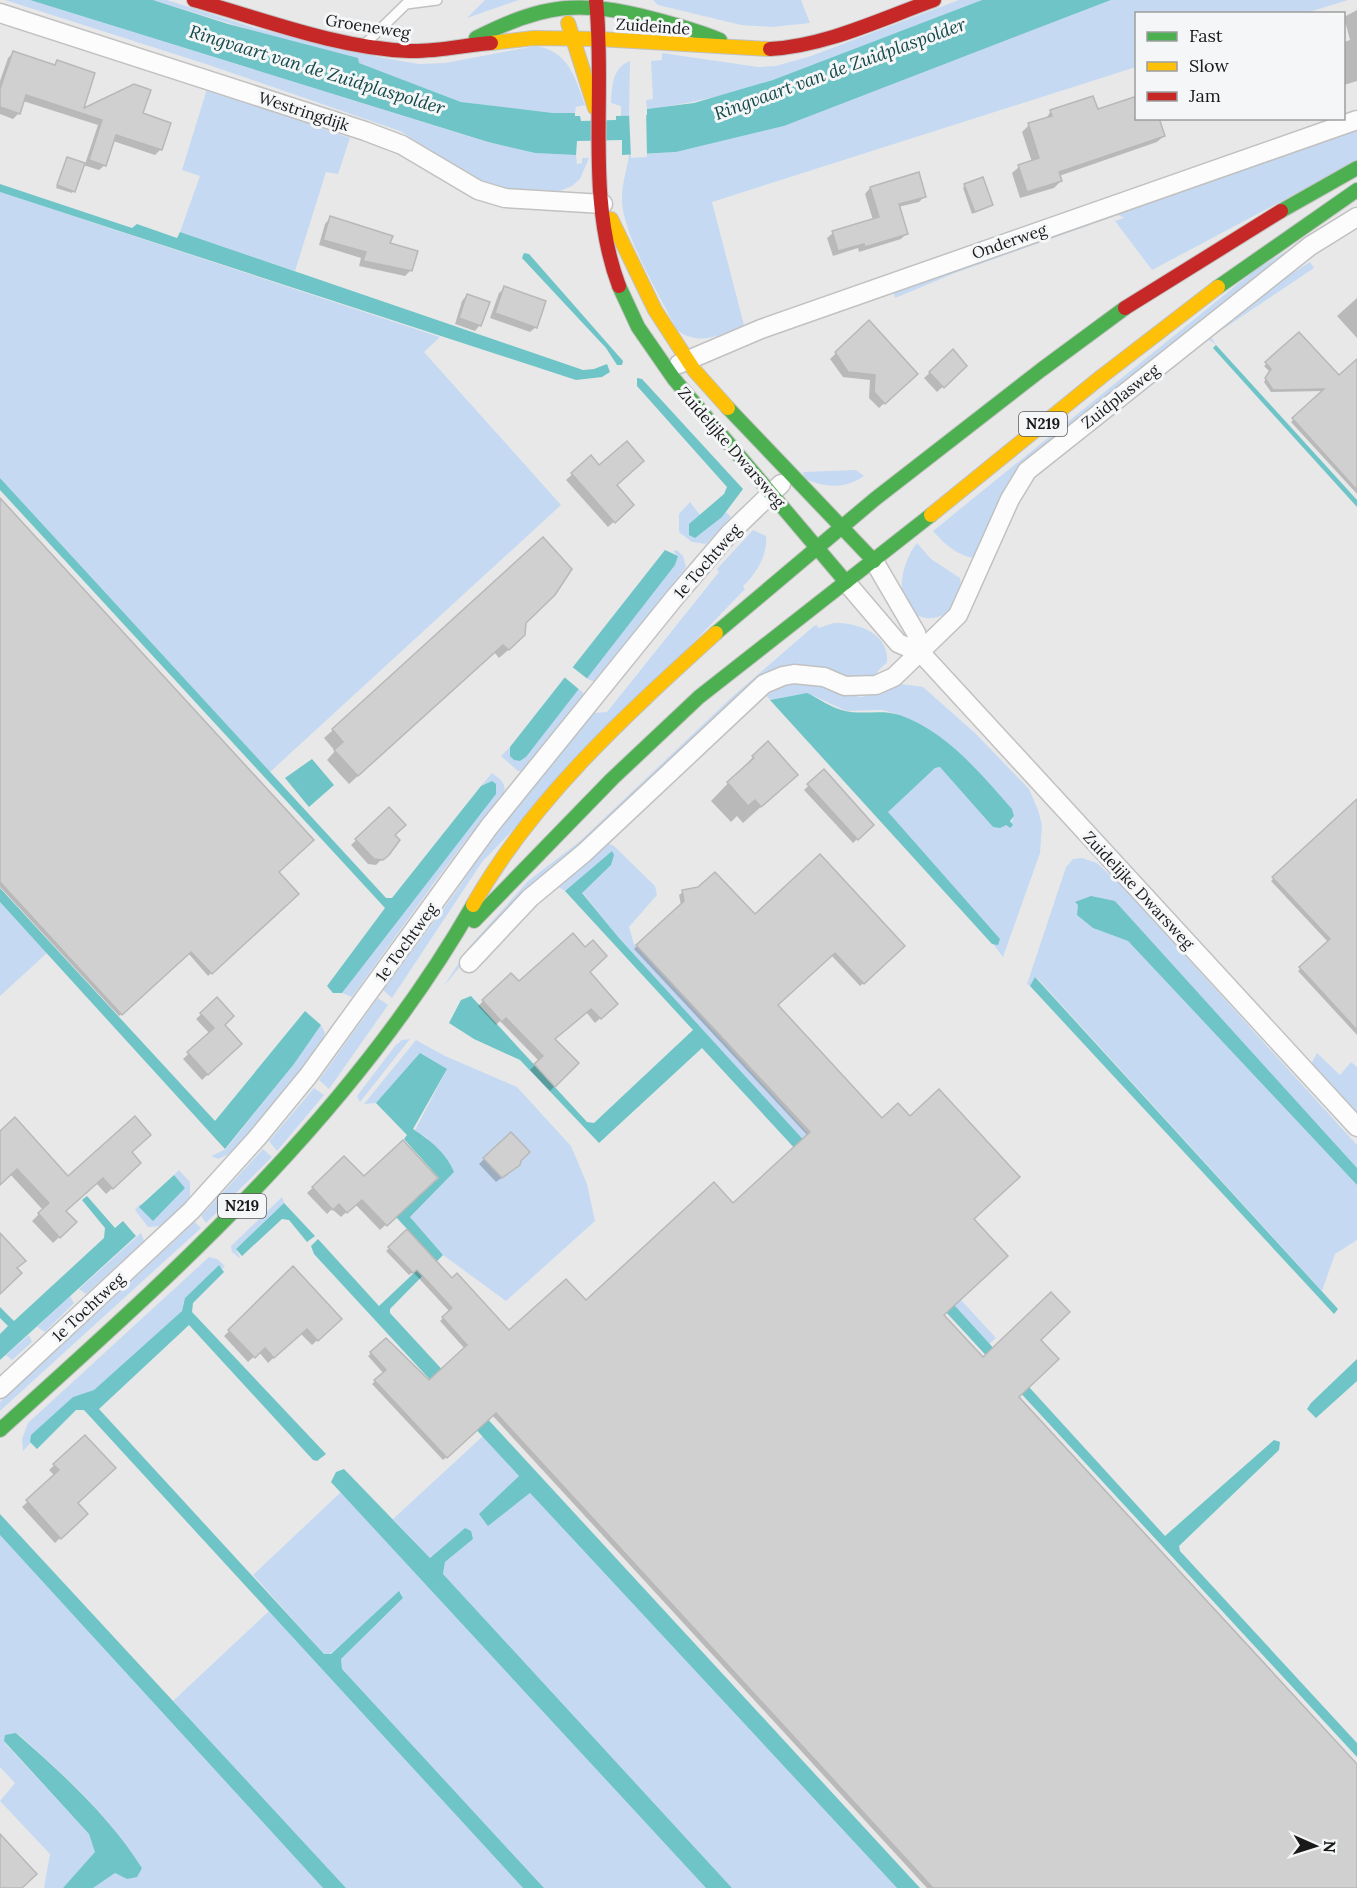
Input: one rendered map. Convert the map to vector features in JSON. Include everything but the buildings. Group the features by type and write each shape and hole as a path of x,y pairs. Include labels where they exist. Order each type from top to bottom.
{"main road":[{"name":"Groeneweg","path":"195,0 292,28 363,45 412,51 468,43 496,44 534,38 573,39"},
{"name":"Zuideinde","path":"573,39 709,47 732,46 770,50 803,46 934,0"},
{"name":"Groeneweg","path":"468,43 494,28 562,4 596,3"},
{"name":"Zuideinde","path":"596,3 696,29 732,46"},
{"path":"596,3 602,85 599,124"},
{"path":"562,4 599,124"},
{"name":"Zuidelijke Dwarsweg","path":"599,124 608,249 623,296 638,330 666,371 772,492 846,582"},
{"name":"N219","path":"817,545 1079,341 1184,269 1357,168"},
{"name":"Zuidplasweg","path":"873,561 1092,384 1215,290 1357,190"},
{"name":"Zuidelijke Dwarsweg","path":"603,204 656,310 687,360 719,399 873,561"},
{"name":"1e Tochtweg","path":"0,1430 211,1236 282,1163 335,1100 447,948 490,871 523,827 604,737 693,651 817,545"},
{"name":"N219","path":"846,582 873,561"},
{"name":"1e Tochtweg","path":"447,948 638,753 691,705 782,630 846,582"}],"street":[{"name":"Westringdijk","path":"0,13 365,131 402,145 478,190 505,198 603,204"},
{"name":"Onderweg","path":"666,371 761,328 1357,120"},
{"name":"Zuidplasweg","path":"921,654 958,615 978,575 1010,499 1027,471 1310,246 1357,217"},
{"name":"1e Tochtweg","path":"0,1389 190,1211 256,1138 308,1076 489,827 729,534 791,475"},
{"name":"Zuidelijke Dwarsweg","path":"873,561 916,633 921,654"},
{"name":"Zuidelijke Dwarsweg","path":"846,582 898,643 921,654 1357,1127"},
{"path":"470,963 530,898 584,854 764,684 783,676 808,674 845,686 876,685 894,677 921,654"}],"lane":[{"path":"363,45 407,2 437,0"}],"shaded area":[{"path":"5,0 30,0 487,142 535,153 576,155 577,164 582,163 582,158 589,158 580,179 572,186 555,193 505,190 479,181 400,131 209,65"},
{"path":"153,0 167,0 255,28 378,57 419,64 445,63 535,46 555,53 569,66 585,105 576,107 575,113 553,113 461,102 359,63"},
{"path":"485,0 519,0 467,18"},
{"path":"653,0 801,0 810,23 772,27 741,25 658,5"},
{"path":"959,0 982,0 859,50 775,80 690,102 647,109 646,100 653,99 651,61 662,60 662,53 758,67 776,66 811,56"},
{"path":"1111,0 1348,0 1309,12 1135,12 1135,67 712,202 744,325 710,338 702,339 685,335 677,330 643,264 623,211 623,186 629,155 676,152 784,126"},
{"path":"630,61 629,115 621,116 621,106 611,103 613,84 616,73"},
{"path":"207,89 350,138 338,174 326,172 295,271 180,232 200,176 182,170"},
{"path":"1357,126 1357,161 1152,270 1115,221 1124,218 1118,215 955,273 895,298 893,290"},
{"path":"0,192 440,337 424,352 561,505 270,772 0,478"},
{"path":"1290,249 1023,465 1003,492 976,558 952,549 933,531 1255,270"},
{"path":"1310,262 1314,268 1211,337 1216,345 1207,338 1274,285"},
{"path":"856,470 864,476 850,483 835,486 805,479 803,472"},
{"path":"690,502 700,515 689,524 722,517 726,512 731,517 706,544 692,542 679,532 679,514"},
{"path":"753,530 766,536 766,543 760,564 743,586 745,589 482,862 392,998 383,990 455,893 490,841 594,713 607,712 719,572 717,569"},
{"path":"917,543 931,559 960,578 961,587 956,603 936,618 919,616 910,610 902,592 907,560"},
{"path":"677,550 683,556 686,567 597,682 586,679 675,565 678,556 673,551"},
{"path":"834,623 861,627 870,631 883,644 887,662 877,672 878,675 849,676 798,665 783,667 767,673 578,849 523,892 443,987 470,946 528,881 579,842 733,696 814,626 817,625 818,628"},
{"path":"792,682 814,682 842,694 862,697 901,684 923,687 975,733 1029,789 1042,825 1040,853 1003,957 932,864 887,812 935,768 941,767 993,827 1006,825 1009,828 1014,816 1012,809 945,741 901,715 882,710 846,711 812,695 796,695 770,700 766,695"},
{"path":"579,688 586,697 525,771 518,771 501,756 510,747 514,760 520,761 526,757"},
{"path":"492,773 505,787 504,795 497,808 463,844 352,997 342,993 404,911 492,781 481,786"},
{"path":"608,844 613,845 655,886 657,895 629,927 634,944 996,1338 989,1344 619,938 582,892 611,865 612,851 565,891 559,887"},
{"path":"1082,858 1097,863 1120,884 1357,1145 1357,1168 1115,901 1076,902 1093,928 1128,941 1357,1185 1357,1240 1335,1254 1322,1291 1038,979 1035,977 1030,986 1027,984 1066,867 1073,859"},
{"path":"0,902 47,953 0,996"},
{"path":"378,998 388,1005 329,1089 319,1080"},
{"path":"321,1025 325,1033 320,1047 258,1126 230,1152 218,1159 211,1156 226,1149 294,1064"},
{"path":"410,1039 360,1102 357,1096 395,1046 402,1040"},
{"path":"416,1040 445,1056 517,1087 571,1146 587,1184 595,1221 506,1301 443,1255 410,1217 454,1172 427,1138 415,1130 447,1069 384,1095 376,1103 364,1104"},
{"path":"1317,1053 1340,1075 1351,1062 1357,1067 1357,1113 1311,1064"},
{"path":"314,1088 324,1095 277,1151 269,1141"},
{"path":"263,1149 272,1157 206,1223 201,1216"},
{"path":"179,1170 190,1182 190,1199 162,1226 148,1227 135,1210 139,1205 185,1188 174,1175"},
{"path":"282,1197 284,1203 236,1249 241,1259 232,1252 231,1246"},
{"path":"195,1222 201,1228 0,1411 0,1402"},
{"path":"141,1233 144,1241 86,1294 79,1289"},
{"path":"209,1257 217,1259 225,1266 222,1269 219,1265 185,1298 182,1311 94,1390 73,1397 23,1451 22,1439 28,1423"},
{"path":"70,1296 74,1303 45,1332 37,1327"},
{"path":"29,1335 32,1342 12,1360 6,1355"},
{"path":"483,1436 519,1476 480,1514 488,1525 530,1493 897,1888 732,1888 443,1574 445,1562 473,1539 465,1528 430,1558 393,1519"},
{"path":"341,1492 706,1888 544,1888 342,1669 341,1659 403,1598 400,1592 330,1654 324,1654 253,1575"},
{"path":"0,1535 323,1888 93,1888 115,1873 127,1879 142,1868 100,1813 17,1733 4,1742 89,1834 96,1852 63,1888 44,1888 50,1854 0,1801 15,1783 0,1767"},
{"path":"269,1611 523,1888 346,1888 173,1701"}],"water":[{"name":"Ringvaart van de Zuidplaspolder","path":"30,0 153,0 228,24 358,58 359,63 461,102 553,113 575,113 575,116 580,116 581,121 616,120 616,116 647,115 647,109 694,103 773,80 982,0 1111,0 784,126 676,152 622,155 622,140 577,141 576,155 535,153 488,142"},
{"path":"0,184 132,228 137,224 177,238 180,232 583,370 607,364 610,372 602,377 576,380 0,192"},
{"path":"524,253 529,254 623,361 622,365 617,365 606,348 522,258"},
{"path":"1216,345 1357,500 1357,507 1213,348"},
{"path":"637,378 642,379 743,489 722,517 695,538 689,535 689,524 724,494 727,487 637,386"},
{"path":"0,478 386,898 392,898 481,786 492,781 496,784 496,794 342,993 333,993 327,986 385,908 0,490"},
{"path":"665,550 678,556 675,565 526,757 520,761 514,760 510,756 510,747"},
{"path":"807,693 840,710 893,713 917,722 962,755 1012,809 1014,816 1010,821 1013,825 1010,828 1006,825 1000,828 993,827 940,767 935,768 888,812 1000,939 998,945 992,944 770,700"},
{"path":"312,759 334,785 309,807 285,778"},
{"path":"612,851 614,855 611,865 582,893 619,938 1165,1536 1274,1440 1280,1442 1279,1450 1179,1546 1180,1551 1357,1743 1357,1757 702,1048 599,1143 520,1060 474,1039 449,1023 461,1000 471,996 587,1122 594,1123 693,1030 565,891"},
{"path":"0,888 215,1121 305,1011 321,1025 294,1064 225,1149 0,902"},
{"path":"1091,896 1115,901 1357,1168 1357,1185 1128,941 1093,928 1077,915 1078,905 1075,902"},
{"path":"1035,977 1338,1309 1334,1314 1030,986"},
{"path":"420,1053 447,1069 413,1129 437,1147 454,1172 410,1217 443,1255 390,1309 390,1313 920,1888 897,1888 530,1493 488,1526 479,1514 519,1476 314,1254 311,1246 318,1239 379,1306 432,1256 396,1217 439,1178 404,1139 407,1135 376,1103"},
{"path":"174,1175 185,1188 153,1221 139,1207"},
{"path":"87,1196 115,1228 123,1221 136,1236 0,1360 0,1334 8,1326 0,1318 0,1307 14,1321 104,1238 105,1228 82,1200"},
{"path":"284,1203 315,1236 307,1242 289,1220 282,1219 242,1256 236,1249"},
{"path":"219,1265 224,1272 193,1303 192,1312 326,1454 317,1461 313,1460 189,1325 99,1409 324,1654 331,1654 399,1591 403,1598 341,1659 342,1669 544,1888 523,1888 84,1410 76,1410 37,1449 30,1442 31,1435 73,1397 94,1390 182,1311 185,1298"},
{"path":"1357,1359 1357,1381 1316,1418 1307,1409 1311,1403"},
{"path":"344,1469 430,1558 465,1528 471,1531 473,1539 445,1562 443,1574 732,1888 706,1888 331,1482 336,1472"},
{"path":"0,1514 346,1888 323,1888 0,1535"},
{"path":"16,1733 68,1780 100,1813 142,1868 137,1877 127,1879 115,1873 93,1888 63,1888 95,1852 89,1834 4,1741 5,1735"}],"pier":[{"path":"646,106 647,157 631,158 629,112 644,112"},
{"path":"571,666 589,680 581,691 563,676"}],"traffic: fast":[{"path":"476,38 500,26 543,12 583,7 654,19 720,40"},
{"path":"1281,211 1357,168"},
{"path":"1218,287 1357,190"},
{"path":"619,286 638,327 674,379 846,582"},
{"path":"716,633 875,499 1125,308"},
{"path":"728,408 874,561"},
{"path":"474,921 612,779 699,697 931,515"},
{"path":"0,1430 196,1249 317,1121 373,1053 425,982 473,905"}],"traffic: slow":[{"path":"568,23 595,108"},
{"path":"491,43 534,38 599,39 770,49"},
{"path":"611,219 655,310 694,370 728,408"},
{"path":"931,515 1101,377 1218,287"},
{"path":"473,905 497,866 524,829 583,760 648,695 716,633"}],"traffic: jam":[{"path":"194,0 300,32 382,49 419,51 491,43"},
{"path":"596,0 599,72 599,181 602,217 619,286"},
{"path":"770,49 791,47 833,37 934,0"},
{"path":"1125,308 1281,211"}]}
